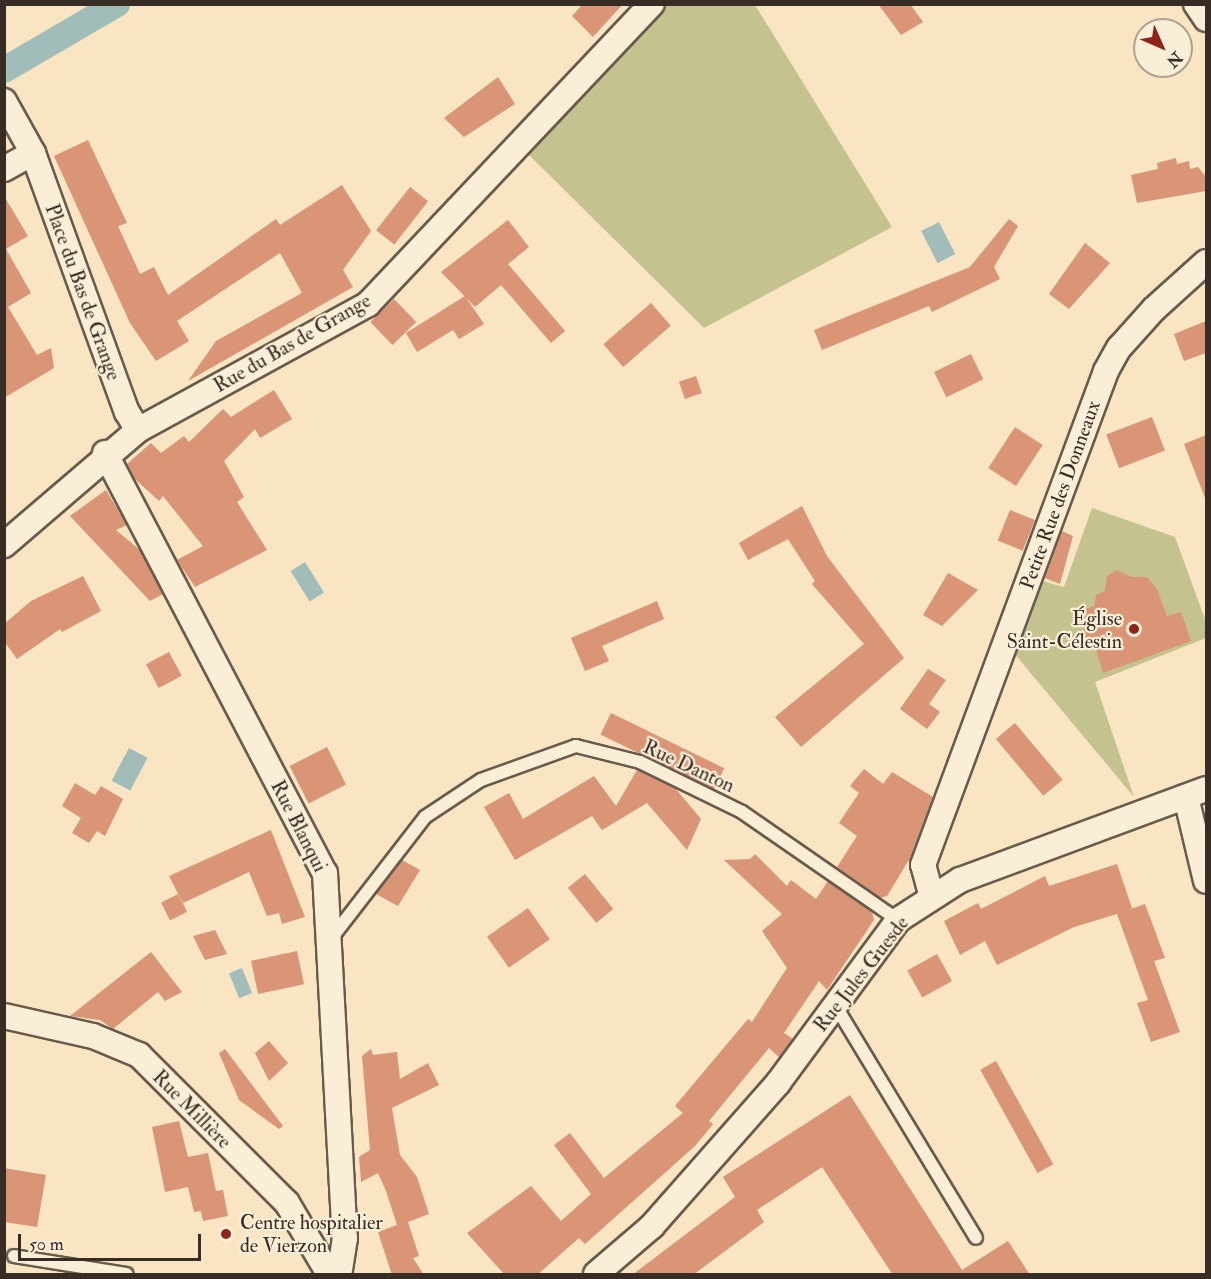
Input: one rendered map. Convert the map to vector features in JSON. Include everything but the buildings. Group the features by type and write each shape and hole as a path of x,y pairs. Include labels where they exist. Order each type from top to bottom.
{"street":[{"name":"Rue du Bas de Grange","path":"4,545 105,453 138,430 368,304 652,4"},
{"path":"1196,4 1206,19"},
{"name":"Place du Bas de Grange","path":"10,110 33,153 138,430"},
{"path":"4,169 33,153"},
{"name":"Petite Rue des Donneaux","path":"931,894 923,865 1106,371 1119,348 1154,309 1206,262"},
{"name":"Rue Blanqui","path":"105,453 325,873 345,1238 339,1275"},
{"path":"1196,793 1206,881"},
{"name":"Rue Jules Guesde","path":"596,1275 660,1217 778,1083 898,920 931,894 1196,793"},
{"name":"Rue Millière","path":"4,1016 93,1036 139,1055 287,1203 329,1275"}],"lane":[{"name":"Rue Danton","path":"330,941 425,817 481,780 576,746 640,762 742,812 898,920"},
{"path":"835,1005 976,1238"},
{"path":"14,1256 127,1275"}],"shaded area":[{"path":"667,5 755,5 892,227 704,328 527,153"},
{"path":"1092,508 1175,537 1206,622 1206,638 1095,682 1134,797 1014,653 1042,581 1064,587"}],"water":[{"path":"939,222 955,254 938,263 921,231"},
{"path":"305,562 324,593 310,602 291,571"},
{"path":"129,748 148,758 130,791 112,781"},
{"path":"242,968 252,993 239,998 229,973"}],"waterway":[{"path":"4,70 117,4"}],"place":[{"name":"Église Saint-Célestin","path":"1134,629"},
{"name":"Centre hospitalier de Vierzon","path":"226,1234"}]}
